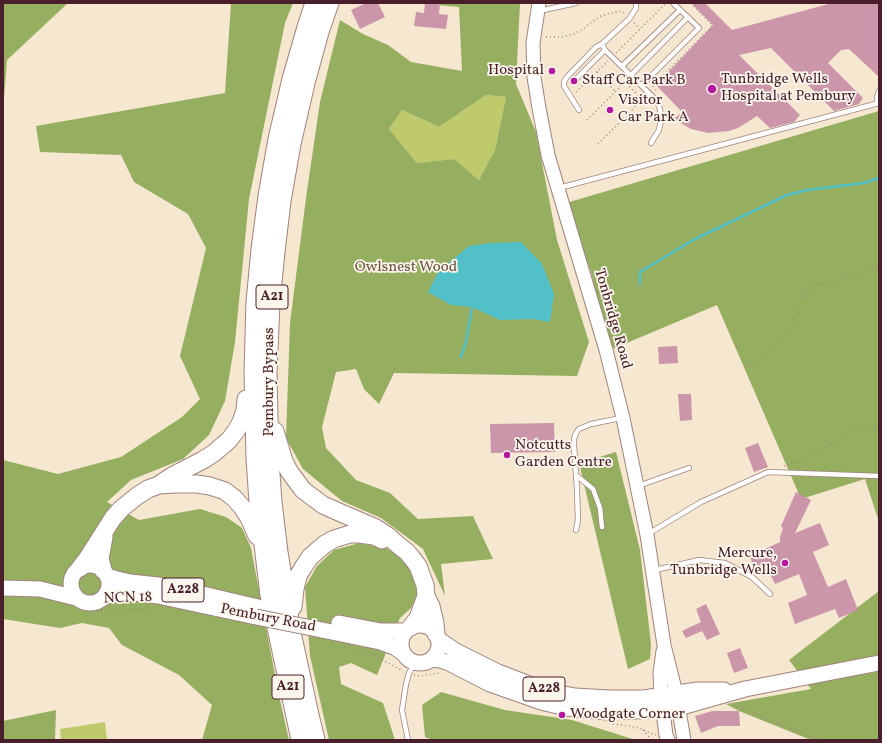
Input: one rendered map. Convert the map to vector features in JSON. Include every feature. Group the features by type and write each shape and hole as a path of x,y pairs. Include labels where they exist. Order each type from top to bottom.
{"highway":[{"name":"Pembury Bypass","path":"300,740 269,595 258,503 255,458 253,372 255,302 267,196 277,139 291,80 314,3"},
{"name":"Pembury Bypass","path":"316,740 284,589 273,502 270,460 268,373 271,303 282,201 292,144 306,83 320,32 330,3"},
{"name":"A21","path":"76,572 87,559 121,509 129,502 148,489 159,485 172,476 203,460 229,440 236,431 243,416 247,392 253,372"},
{"name":"A21","path":"268,402 284,461 289,471 303,490 323,505 376,528 407,552 418,566 425,585 426,596 431,606 437,636"},
{"name":"A21","path":"159,485 197,484 210,486 225,491 242,507 249,518 264,552"},
{"name":"A21","path":"105,573 100,559 106,529"},
{"name":"A21","path":"293,636 293,600 298,576 310,557 317,550 334,539 350,534 374,536 398,545"},
{"path":"409,629 418,618 426,596"}],"main road":[{"path":"3,588 40,590 78,603 81,602 87,604 100,601 105,596 108,592 109,581 105,573 98,567 86,565 76,572 40,590"},
{"path":"76,572 70,582 71,588 78,603"},
{"name":"Pembury Road","path":"105,573 124,580 207,595 257,612"},
{"name":"Pembury Road","path":"105,596 119,594 158,596 257,612 322,625 380,642 394,647 403,653"},
{"name":"Pembury Road","path":"322,625 381,631 409,629"},
{"path":"418,625 425,626 431,629 437,636 439,644 438,650 432,659 427,662 415,662 408,659 403,653 401,642 403,636 409,629 418,625"},
{"name":"A228","path":"437,636 456,651 498,672 537,687 575,696 644,698 661,703"},
{"name":"A228","path":"432,659 450,663 490,684 541,702 566,708 607,712 745,690 879,663"}],"street":[{"name":"Tonbridge Road","path":"538,7 534,37 534,77 548,155 606,350 623,418 647,535 664,645 684,740"},
{"name":"Tonbridge Road","path":"664,645 660,673 661,703 668,740"}],"lane":[{"path":"538,7 576,3"},
{"path":"579,110 564,86 566,78 596,48 622,27 636,8 636,3"},
{"path":"642,86 699,28 673,3"},
{"path":"622,66 680,10"},
{"path":"631,75 688,17"},
{"path":"602,44 605,50 651,95 660,109 661,120 659,130 650,143"},
{"path":"574,81 605,50"},
{"path":"558,188 878,104 876,97 879,91"},
{"path":"576,530 578,520 574,439 576,433 580,429 592,424 623,418"},
{"path":"637,486 689,468"},
{"path":"647,535 701,502 768,472 879,476"},
{"path":"576,475 593,490 600,508 602,527"},
{"path":"653,570 699,560 725,563 752,577 770,594"},
{"path":"408,740 402,710 406,684 409,673 415,662"}],"path":[{"path":"571,98 666,3"},
{"path":"598,144 642,100 644,101 651,95 656,89 653,86 713,25 691,3"},
{"path":"534,37 562,37 574,34 601,16 619,11 625,13 640,29"},
{"path":"597,72 616,91"},
{"path":"587,120 625,82 642,100"},
{"path":"748,368 786,338 795,322 802,298 813,287 879,269"},
{"path":"768,472 827,447 850,432 879,425"},
{"name":"NCN 18","path":"78,603 95,611 157,608"},
{"path":"739,707 819,740"},
{"path":"642,729 652,740"}],"green space":[{"path":"3,3 68,3 7,60 3,111"},
{"path":"231,3 293,3 285,23 249,199 235,342 225,401 209,435 183,459 131,480 107,502 139,520 200,509 226,517 242,528 251,548 279,696 289,740 202,740 212,705 179,675 122,645 109,628 82,623 60,628 3,619 3,460 58,474 121,457 182,417 200,399 180,356 206,248 188,214 134,182 121,155 40,152 36,126 225,93"},
{"name":"Owlsnest Wood","path":"415,3 520,3 516,84 536,132 557,240 589,342 577,376 394,373 379,404 364,389 356,369 336,372 322,427 326,448 356,480 390,493 418,519 473,516 493,559 441,564 445,596 423,549 381,518 342,501 303,469 286,438 290,323 306,198 320,102 340,20 363,34 388,45 411,62 462,71 459,7","holes":["486,95 506,97 495,150 479,180 454,159 417,163 389,129 402,110 439,127"]},
{"path":"486,95 506,97 495,150 479,180 454,159 417,163 389,129 402,110 439,127"},
{"path":"879,111 879,522 865,479 801,499 717,305 610,350 591,272 566,203"},
{"path":"616,452 640,550 651,644 650,659 628,669 579,463"},
{"path":"359,543 386,548 403,558 413,577 418,594 411,608 400,618 377,675 351,663 339,667 341,684 383,703 395,740 329,740 310,656 305,587 317,566 334,550"},
{"path":"879,591 879,740 811,740 739,711 726,704 811,689 789,660"},
{"path":"441,692 505,710 572,720 636,740 433,740 425,737 422,705"},
{"path":"56,710 55,740 3,740 3,721"},
{"path":"105,722 107,740 61,740 60,729"}],"water":[{"path":"521,242 542,264 554,294 550,322 532,319 500,320 472,307 451,305 428,292 439,271 469,246 491,243"}],"building":[{"path":"366,3 378,3 385,17 360,29 351,10"},
{"path":"425,3 440,3 439,14 448,15 446,29 414,26 416,12 424,13"},
{"name":"Tunbridge Wells Hospital at Pembury","path":"691,3 705,3 732,30 832,3 879,3 879,77 849,49 841,50 828,63 863,98 859,104 834,111 771,48 739,55 800,115 794,122 770,128 757,116 738,128 729,131 708,133 691,129 674,119 682,112 656,85 713,25"},
{"path":"677,346 678,363 659,364 658,347"},
{"path":"678,394 691,394 692,420 680,421"},
{"path":"554,423 555,452 491,453 490,424"},
{"path":"758,443 768,467 754,472 745,448"},
{"name":"Mercure, Tunbridge Wells","path":"796,492 811,500 795,533 820,523 829,545 813,552 828,587 846,579 858,610 839,618 835,609 795,624 788,603 807,595 799,574 775,584 768,570 755,574 750,556 780,542 783,528 781,526"},
{"path":"706,604 720,634 707,640 702,631 686,638 682,631 701,622 696,609"},
{"path":"740,648 748,668 734,673 727,653"},
{"path":"712,711 739,711 740,726 718,726 701,733 695,716"}],"waterway":[{"path":"640,284 640,272 693,240 787,195 807,190 864,183 879,178"},
{"path":"461,357 466,342 472,307"}],"place":[{"name":"Hospital","path":"552,71"},
{"name":"Staff Car Park B","path":"574,81"},
{"name":"Tunbridge Wells Hospital at Pembury","path":"712,89"},
{"name":"Visitor Car Park A","path":"610,110"},
{"name":"Notcutts Garden Centre","path":"507,455"},
{"name":"Mercure, Tunbridge Wells","path":"785,563"},
{"name":"Woodgate Corner","path":"562,715"}]}
